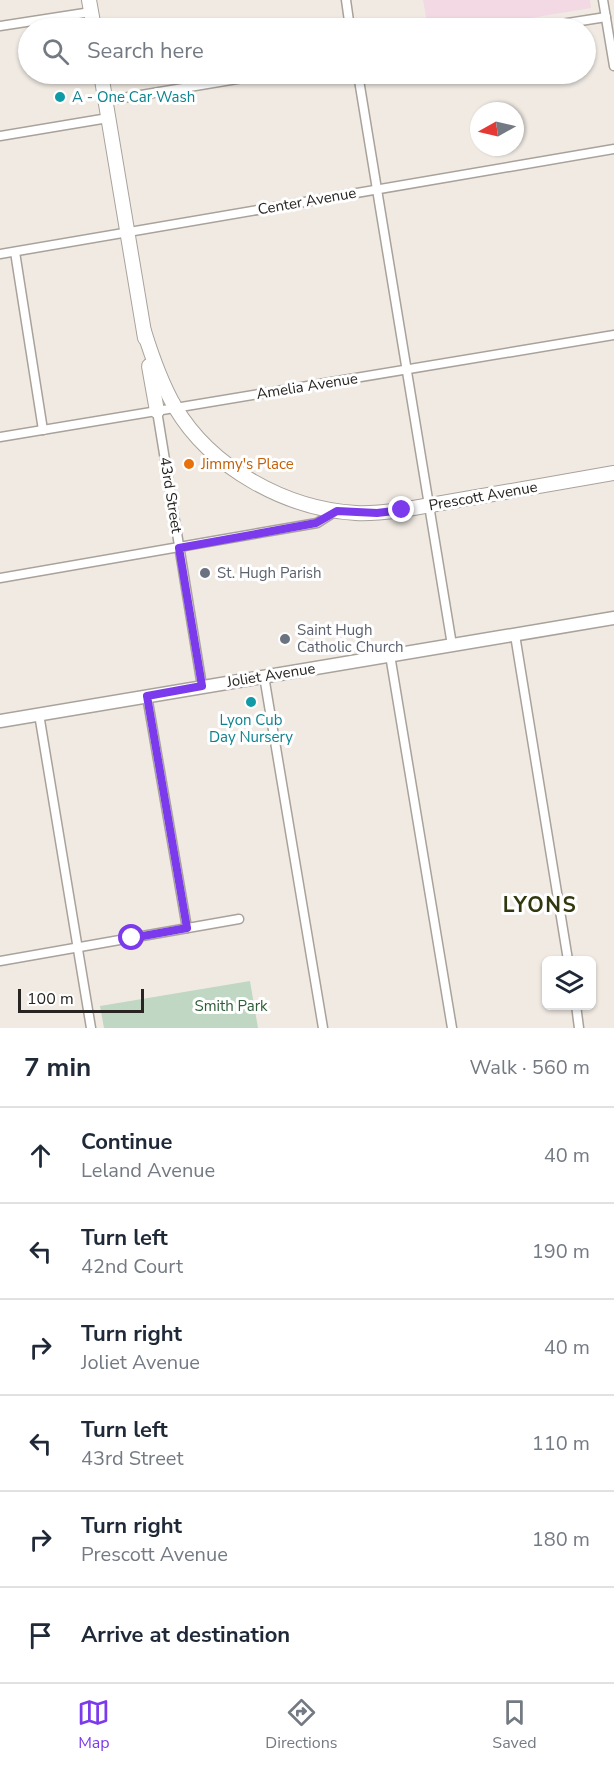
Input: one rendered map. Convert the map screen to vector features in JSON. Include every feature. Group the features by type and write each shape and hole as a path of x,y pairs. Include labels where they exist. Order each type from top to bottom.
{"main road":[{"path":"102,84 157,411"},
{"path":"144,331 156,369 176,408 210,449 251,480 285,497 337,511"},
{"name":"Prescott Avenue","path":"337,511 377,513 614,473"}],"street":[{"path":"346,0 349,18"},
{"path":"603,0 614,66"},
{"path":"39,18 90,6"},
{"path":"596,19 606,17"},
{"path":"0,27 18,23"},
{"path":"105,101 207,84"},
{"path":"360,84 452,645"},
{"path":"0,136 108,118"},
{"name":"Center Avenue","path":"0,254 614,149"},
{"path":"15,252 43,430"},
{"name":"Amelia Avenue","path":"0,437 614,335"},
{"name":"43rd Street","path":"157,411 202,686"},
{"name":"Prescott Avenue","path":"0,578 316,523 337,511"},
{"name":"Joliet Avenue","path":"0,721 614,618"},
{"path":"516,635 567,956"},
{"path":"390,655 452,1028"},
{"path":"264,676 323,1028"},
{"path":"147,696 187,928"},
{"path":"39,714 91,1028"},
{"path":"0,960 239,919"},
{"path":"577,1010 579,1028"}],"shaded area":[{"path":"423,0 590,0 591,8 531,18 426,18"}],"green space":[{"name":"Smith Park","path":"250,981 258,1028 104,1028 100,1006"}],"place":[{"name":"A - One Car Wash","path":"60,97"},
{"name":"Jimmy's Place","path":"189,464"},
{"name":"St. Hugh Parish","path":"205,573"},
{"name":"Saint Hugh Catholic Church","path":"285,639"},
{"name":"Lyon Cub Day Nursery","path":"251,702"}],"district":[{"name":"LYONS","path":"540,905"}],"route":[{"path":"132,938 187,928 147,696 202,686 179,548 316,523 337,511 377,513 402,510"}]}
